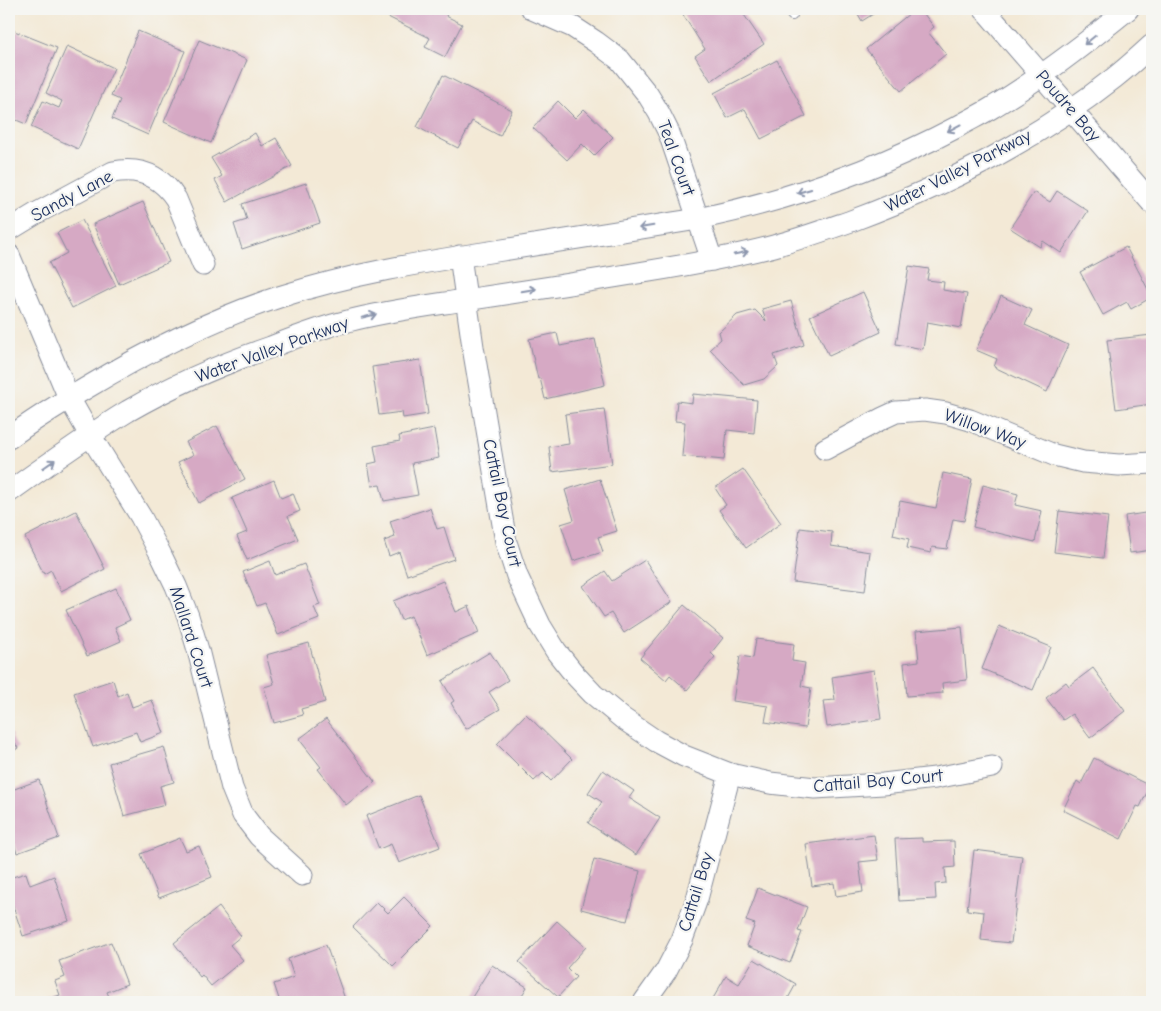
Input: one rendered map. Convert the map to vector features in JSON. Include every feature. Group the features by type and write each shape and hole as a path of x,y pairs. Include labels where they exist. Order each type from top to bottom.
{"street":[{"name":"Teal Court","path":"532,9 573,27 596,42 620,60 648,94 669,133 698,219"},
{"name":"Poudre Bay","path":"984,9 1152,202"},
{"path":"9,438 68,398 159,347 219,320 278,297 333,281 393,267 698,219 736,211 812,189 933,140 992,108 1041,76 1128,9"},
{"name":"Water Valley Parkway","path":"9,492 90,435 131,409 172,388 230,361 346,321 390,311 712,260 811,235 880,210 936,186 1025,138 1071,109 1114,78 1152,45"},
{"name":"Sandy Lane","path":"9,230 36,213 113,172 125,170 138,171 158,180 176,199 203,264"},
{"path":"698,219 712,260"},
{"name":"Mallard Court","path":"9,255 68,398 141,517 176,586 188,616 198,650 232,788 243,815 259,836 302,875"},
{"name":"Cattail Bay Court","path":"460,256 473,347 506,542 517,576 540,626 556,651 593,694 622,718 656,741 684,756 730,774 770,783 815,788 882,784 935,778 992,767"},
{"name":"Willow Way","path":"825,449 896,412 925,410 946,413 970,420 1054,455 1082,462 1119,465 1152,463"},
{"name":"Cattail Bay","path":"644,1002 666,971 682,940 697,898 730,774"}],"building":[{"path":"393,9 449,9 446,16 462,24 445,57 425,47 430,38 388,17"},
{"path":"691,9 740,9 764,44 711,81 695,56 705,49 683,15"},
{"path":"835,9 850,9 839,15"},
{"path":"855,9 881,9 862,21"},
{"path":"915,9 920,9 934,27 928,32 946,54 901,91 866,49"},
{"path":"12,30 57,48 26,124 9,117 9,38"},
{"path":"138,31 185,51 148,135 112,119 120,100 111,96"},
{"path":"199,40 247,60 211,143 164,122"},
{"path":"67,46 114,68 78,149 31,127 43,101 59,108 62,101 46,93"},
{"path":"777,60 806,116 761,139 745,109 727,118 714,93"},
{"path":"443,75 512,110 500,136 472,121 458,148 417,127"},
{"path":"558,101 575,118 584,109 613,137 594,156 582,144 567,160 533,128"},
{"path":"255,133 262,146 276,138 292,166 227,202 215,180 222,176 211,158"},
{"path":"306,183 320,223 242,249 234,224 247,220 242,204"},
{"path":"1057,191 1088,211 1061,253 1043,241 1040,247 1010,228 1034,192 1050,202"},
{"path":"143,202 169,262 119,284 93,224"},
{"path":"82,220 116,286 72,308 49,263 67,253 57,233"},
{"path":"1126,247 1152,297 1131,309 1127,302 1103,315 1080,272"},
{"path":"909,266 929,269 927,280 944,282 943,290 967,294 961,328 927,322 923,349 896,344"},
{"path":"863,292 881,332 829,356 810,316"},
{"path":"1001,296 1032,310 1025,325 1068,345 1047,392 994,367 997,359 976,350"},
{"path":"791,301 804,345 774,355 778,366 764,379 744,385 710,349 721,339 719,332 737,315 755,310 766,321 762,309"},
{"path":"557,333 560,346 595,339 605,385 545,399 540,378 538,379 529,339"},
{"path":"1152,335 1152,404 1116,409 1107,340"},
{"path":"420,360 428,414 403,418 402,412 379,415 372,367"},
{"path":"693,394 757,400 754,433 727,430 724,460 682,456 685,422 675,421 677,401 692,403"},
{"path":"604,409 612,464 552,472 549,447 569,444 565,414"},
{"path":"217,426 245,479 199,503 178,462 193,455 186,442"},
{"path":"434,429 439,458 412,463 418,495 384,501 380,485 372,486 368,464 377,462 374,446 400,441 399,436"},
{"path":"743,469 781,523 746,548 719,510 726,505 715,488"},
{"path":"943,473 972,479 964,521 953,519 947,549 932,547 931,553 907,548 909,539 893,535 900,501 936,508"},
{"path":"600,479 617,531 598,537 603,552 573,561 561,524 574,520 565,490"},
{"path":"274,480 281,498 293,493 300,511 288,516 298,539 247,560 237,536 247,532 232,498"},
{"path":"983,485 1018,494 1015,505 1042,511 1035,542 973,527"},
{"path":"430,508 437,529 444,527 454,559 407,575 399,552 389,556 384,541 395,537 390,521"},
{"path":"76,511 105,569 61,591 51,570 44,574 25,537"},
{"path":"1059,511 1108,517 1103,558 1054,552"},
{"path":"1152,512 1152,550 1130,553 1125,516"},
{"path":"800,528 832,532 831,546 870,552 865,591 793,582"},
{"path":"645,560 672,602 624,633 611,613 604,617 583,586 605,571 612,581"},
{"path":"270,561 275,575 304,564 320,605 314,607 319,619 278,635 265,603 257,606 243,572"},
{"path":"443,581 456,612 469,606 479,633 427,655 411,616 401,620 393,601"},
{"path":"116,588 130,620 115,627 121,641 87,656 66,610"},
{"path":"684,605 723,638 711,653 715,657 687,690 670,675 666,680 640,658"},
{"path":"999,626 1051,647 1033,690 982,669"},
{"path":"962,627 967,680 942,683 943,693 907,696 904,663 919,661 916,631"},
{"path":"756,639 794,644 792,661 805,663 801,686 811,688 805,728 765,722 768,706 733,701 740,656 753,658"},
{"path":"309,643 325,702 301,709 303,715 274,723 264,687 274,684 266,655"},
{"path":"490,652 508,680 489,692 500,709 466,729 451,703 454,701 442,681"},
{"path":"1093,668 1125,711 1090,738 1072,714 1063,720 1046,698 1066,682 1069,686"},
{"path":"874,670 881,719 827,727 823,701 835,700 832,677"},
{"path":"113,680 118,696 127,692 132,707 152,700 164,733 140,742 136,732 93,747 74,693"},
{"path":"526,714 572,759 551,781 543,773 534,781 497,744"},
{"path":"326,719 375,782 346,805 318,769 321,767 299,739"},
{"path":"9,730 18,748 9,754"},
{"path":"164,747 174,782 160,786 165,805 124,816 109,763"},
{"path":"1094,758 1150,786 1140,807 1137,806 1121,839 1063,810 1077,781 1081,784"},
{"path":"603,770 634,791 629,798 660,818 636,855 588,823 602,802 588,793"},
{"path":"39,780 59,838 17,853 14,844 9,846 9,791"},
{"path":"419,795 440,847 399,863 391,844 379,849 366,816"},
{"path":"874,835 878,860 859,862 863,892 836,896 834,883 812,886 806,844"},
{"path":"180,838 186,851 199,846 212,877 159,898 141,854"},
{"path":"922,838 922,842 954,841 955,867 945,868 946,883 935,884 936,899 899,901 895,839"},
{"path":"974,850 1022,856 1011,943 981,940 984,912 967,910"},
{"path":"594,859 640,871 627,921 581,909"},
{"path":"26,873 30,885 54,876 69,921 23,936 9,894 9,878"},
{"path":"758,888 807,907 798,931 802,932 790,963 747,946 755,924 746,921"},
{"path":"404,897 433,926 393,966 353,927 377,902 388,913"},
{"path":"219,907 241,936 230,945 243,960 211,986 202,975 200,977 174,943"},
{"path":"557,921 586,947 567,968 576,977 558,997 519,962"},
{"path":"111,942 127,984 107,992 111,1001 41,1002 60,995 55,981 65,977 59,961"},
{"path":"326,945 346,1002 280,1002 274,984 294,977 288,959"},
{"path":"754,959 796,984 786,1002 711,1002 726,976 739,984"},
{"path":"492,965 527,987 518,1002 469,1002"}]}
